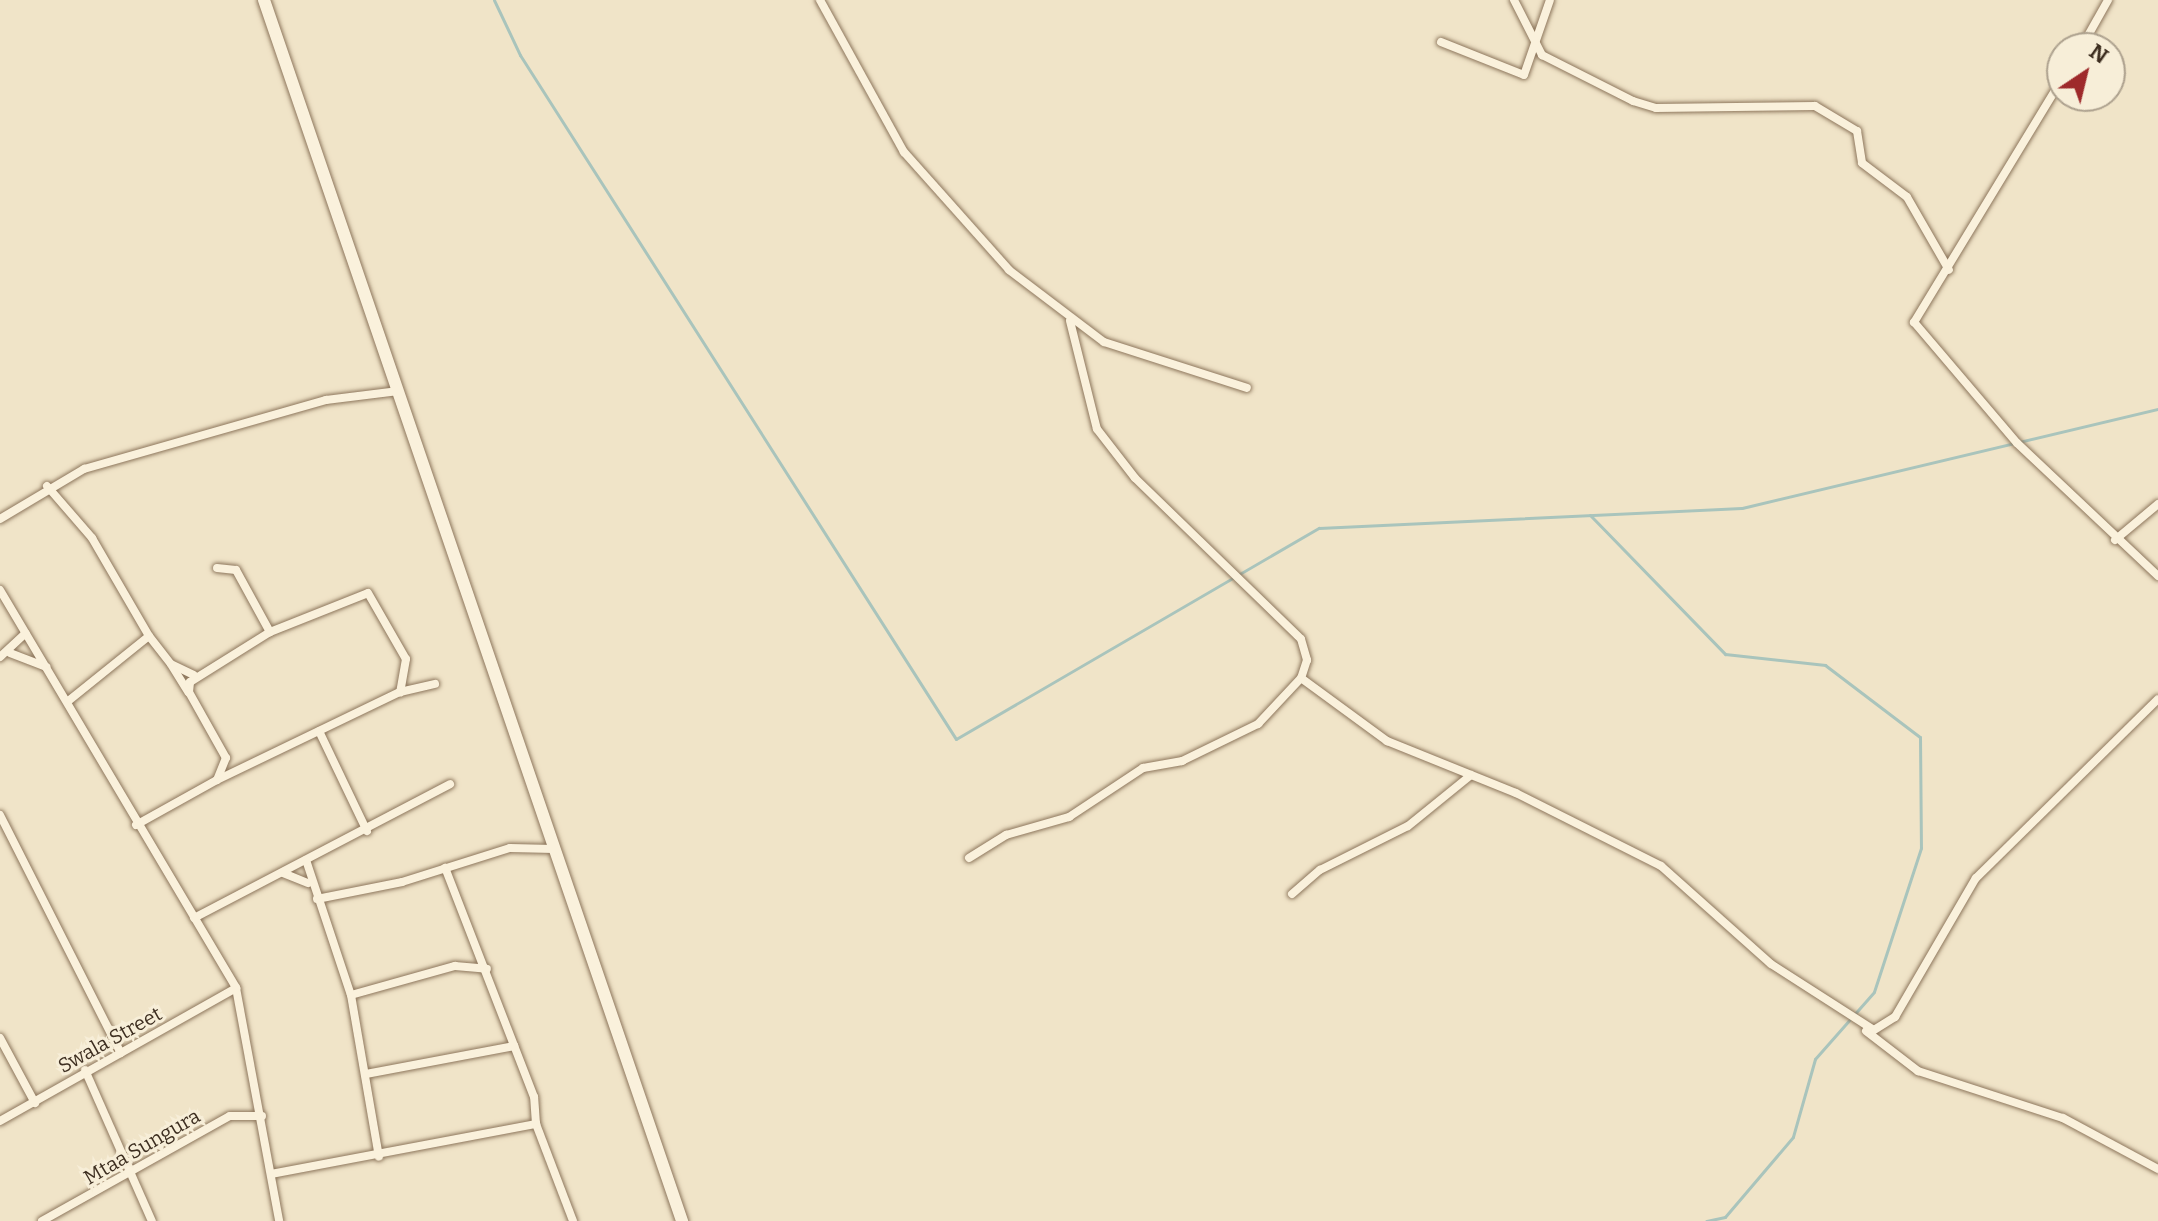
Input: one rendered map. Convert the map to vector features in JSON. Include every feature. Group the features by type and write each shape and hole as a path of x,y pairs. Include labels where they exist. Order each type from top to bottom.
{"street":[{"path":"264,0 682,1221"},
{"path":"820,0 904,152 938,196 1009,270 1069,318 1143,359 1247,388"},
{"path":"1514,0 1542,55 1656,108 1815,106 1857,131 1862,163 1907,197 1949,270"},
{"path":"1441,42 1524,75 1534,37 1550,0"},
{"path":"2090,32 2108,0"},
{"path":"2046,106 1949,270 1921,306 1919,333 2115,540 2158,576"},
{"path":"969,858 1006,835 1069,817 1143,768 1182,761 1258,724 1301,678 1307,660 1301,639 1110,448 1089,406 1069,318"},
{"path":"0,519 46,486 326,400 398,391"},
{"path":"46,486 92,538 149,636 189,692 226,758 217,780"},
{"path":"2115,540 2158,504"},
{"path":"217,568 236,570 270,632"},
{"path":"0,590 136,825 236,988 279,1221"},
{"path":"189,692 194,675 270,632 339,600 373,594 406,659 400,692"},
{"path":"0,657 10,653 26,633"},
{"path":"67,702 143,648 149,636"},
{"path":"143,648 159,650"},
{"path":"10,653 46,667"},
{"path":"171,664 194,675"},
{"path":"1301,678 1387,741 1471,775 1661,866 1701,907 1918,1071 2063,1118 2158,1169"},
{"path":"136,825 217,780 400,692 435,684"},
{"path":"1863,1029 1895,1017 1976,878 2158,699"},
{"path":"319,731 367,831"},
{"path":"1292,894 1320,870 1408,826 1471,775"},
{"path":"194,918 367,831 450,784"},
{"path":"0,815 121,1053"},
{"path":"317,899 445,868 510,848 554,849"},
{"path":"306,860 308,883 317,899 351,995 379,1157"},
{"path":"445,868 487,969 514,1046 536,1124 573,1221"},
{"path":"283,873 308,883"},
{"path":"351,995 455,966 487,969"},
{"name":"Swala Street","path":"0,1121 35,1103 85,1070 236,988"},
{"path":"0,1038 35,1103"},
{"path":"366,1074 514,1046"},
{"path":"85,1070 134,1171 152,1221"},
{"name":"Mtaa Sungura","path":"42,1221 230,1116 262,1116"},
{"path":"271,1174 379,1157 536,1124"}],"waterway":[{"path":"494,0 520,55 956,739 1319,528 1742,508 2158,409"},
{"path":"1590,515 1725,654 1825,665 1920,737 1921,848 1874,992 1815,1059 1793,1137 1725,1217 1706,1221"}]}
